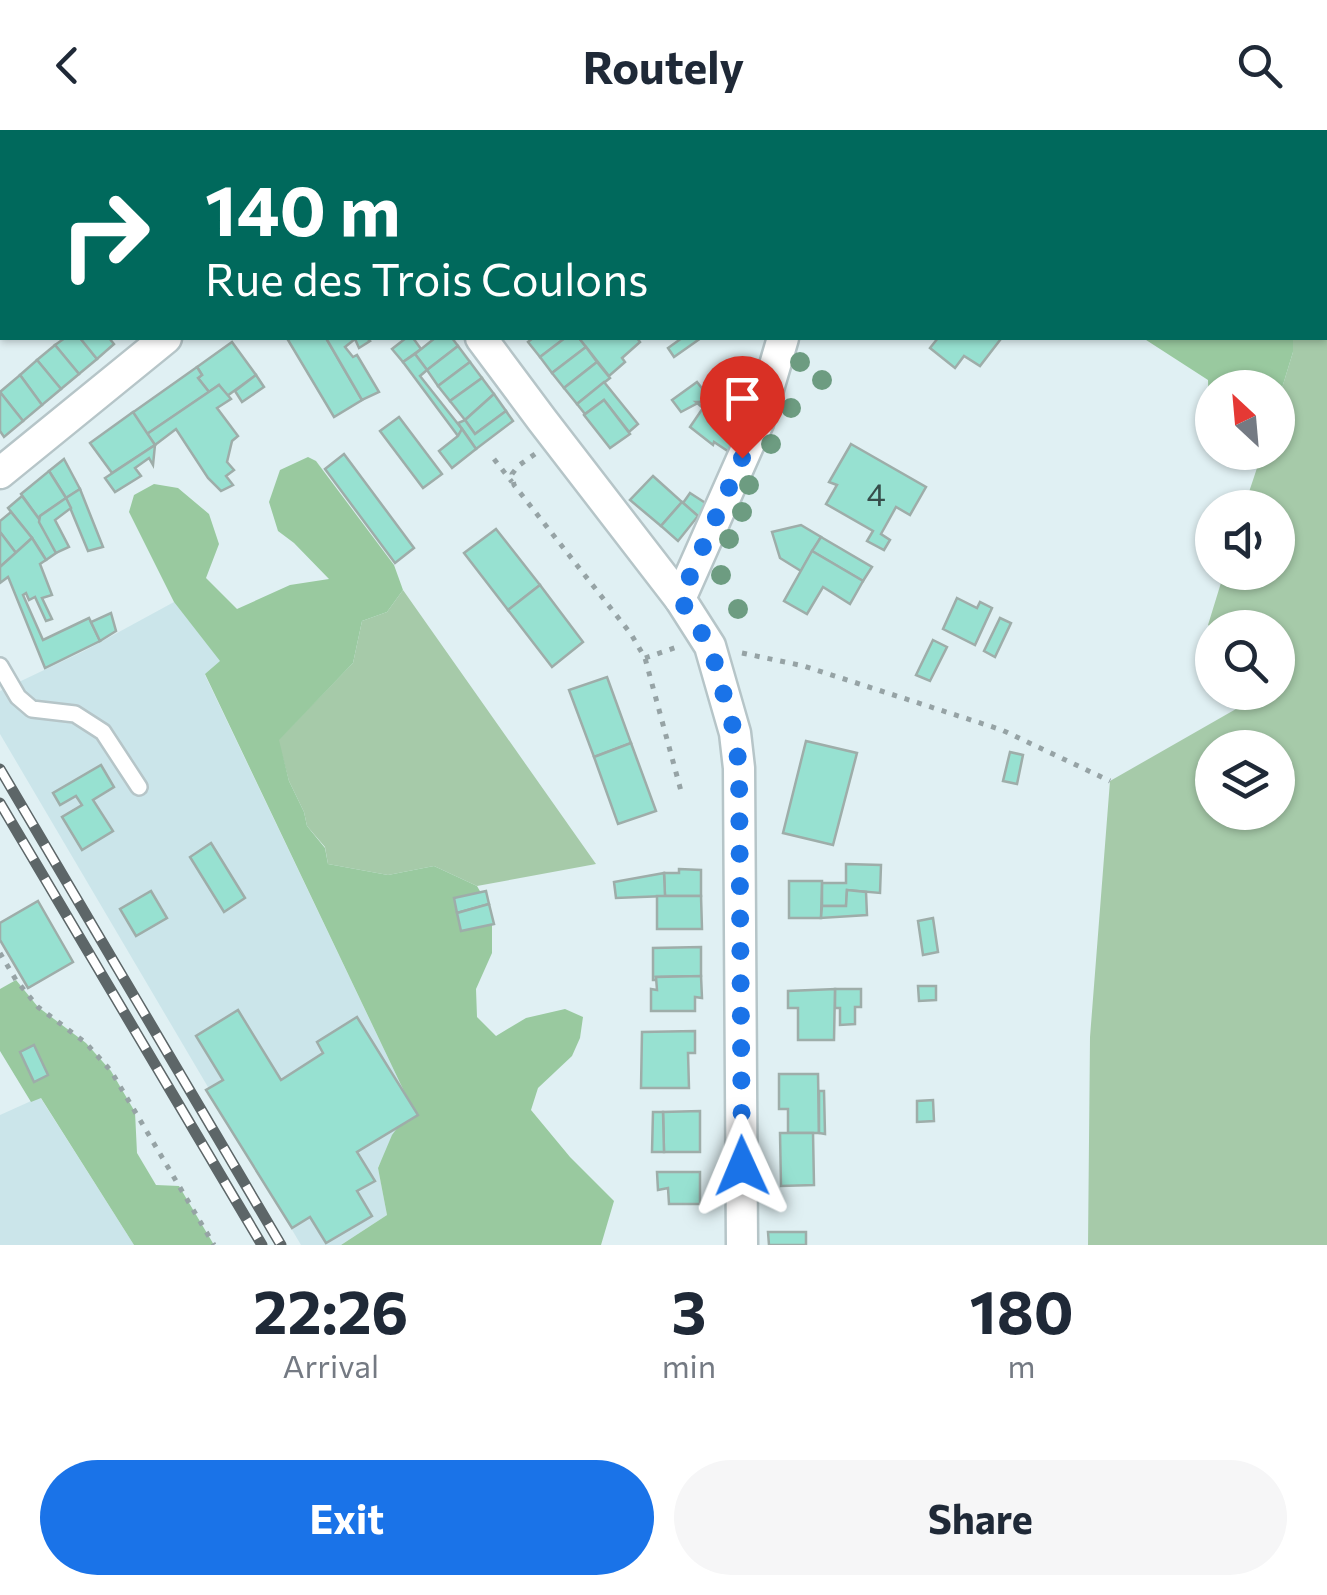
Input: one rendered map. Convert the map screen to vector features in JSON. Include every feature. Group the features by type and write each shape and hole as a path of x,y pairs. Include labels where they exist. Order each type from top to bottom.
{"street":[{"path":"0,473 164,340"},
{"path":"482,340 680,599 710,646 731,717 739,768 742,1245"},
{"path":"680,599 758,424 783,340"}],"lane":[{"path":"0,666 18,696 32,709 75,714 103,732 140,787"}],"path":[{"path":"514,484 512,474 518,466 556,439"},
{"path":"494,459 631,634 645,658 681,790"},
{"path":"710,646 804,666 1002,730 1110,781"},
{"path":"0,953 38,1008 86,1043 110,1071 214,1245"}],"shaded area":[{"path":"174,602 221,661 205,675 412,1108 378,1167 387,1215 341,1245 301,1245 0,734 0,691"},
{"path":"40,1097 134,1245 0,1245 0,1115"}],"green space":[{"path":"1146,340 1293,340 1287,370 1195,372"},
{"path":"1293,340 1327,340 1327,1245 1088,1245 1090,1037 1110,781 1195,732 1195,830 1295,830 1295,730 1199,730 1234,710 1295,710 1295,610 1213,610 1219,590 1295,590 1295,490 1250,490 1256,470 1295,470 1295,370 1287,370"},
{"path":"308,457 316,461 394,565 403,590 387,612 362,621 353,663 279,740 289,781 307,826 325,848 328,864 388,875 434,866 477,886 492,912 492,953 476,989 477,1017 496,1036 526,1018 565,1009 583,1017 572,1056 538,1088 531,1110 614,1201 601,1245 341,1245 387,1215 378,1168 392,1135 412,1108 205,674 220,661 174,602 129,512 134,495 154,484 178,488 209,514 219,544 206,578 237,609 290,585 329,579 278,531 269,502 280,470"},
{"path":"403,590 596,864 477,886 434,866 388,875 328,864 325,847 307,826 278,740 353,663 362,621 387,612"},
{"path":"16,980 38,1007 86,1043 111,1071 135,1112 137,1153 156,1185 179,1186 214,1245 134,1245 41,1098 31,1102 0,1051 0,989"}],"building":[{"path":"62,340 82,340 97,359 79,374 55,345"},
{"path":"82,340 111,340 114,344 97,359"},
{"path":"288,340 327,340 362,400 334,417"},
{"path":"327,340 354,340 345,347 353,357 357,355 379,392 362,400"},
{"path":"355,340 370,341 359,348"},
{"path":"403,340 414,340 421,349 403,362 392,349"},
{"path":"432,340 454,340 458,346 427,370 415,354"},
{"path":"530,340 562,340 540,357 528,342"},
{"path":"562,340 581,340 586,347 552,373 540,357"},
{"path":"581,340 638,340 622,358 625,362 609,376"},
{"path":"679,340 698,340 674,357 668,348"},
{"path":"936,340 1000,340 980,366 964,356 955,368 930,348"},
{"path":"232,342 256,375 227,396 219,385 209,392 198,378 202,375 197,367"},
{"path":"55,345 79,374 61,389 37,360"},
{"path":"458,346 470,362 438,386 427,370"},
{"path":"586,347 597,362 564,388 552,373"},
{"path":"415,354 427,370 420,376 462,429 458,436 403,362"},
{"path":"37,360 61,389 42,405 20,375"},
{"path":"470,362 482,378 450,401 438,386"},
{"path":"597,362 610,378 577,404 564,388"},
{"path":"197,367 202,375 198,378 209,392 147,434 132,413"},
{"path":"720,374 756,393 744,419 709,397"},
{"path":"20,375 42,405 23,421 0,392"},
{"path":"256,375 264,387 242,402 235,391"},
{"path":"482,378 494,394 465,420 450,401"},
{"path":"604,382 638,424 629,432 604,400 585,414 577,404"},
{"path":"697,382 709,397 681,412 672,400"},
{"path":"219,385 231,399 217,408 238,436 232,441 227,462 234,470 226,476 233,485 221,491 176,429 155,445 147,434"},
{"path":"0,392 23,421 4,437 0,431"},
{"path":"494,394 506,411 475,434 465,420"},
{"path":"709,397 744,419 729,452 690,427 703,408 696,402"},
{"path":"604,400 630,434 610,448 584,415"},
{"path":"506,411 513,421 476,449 458,423 465,420 475,434"},
{"path":"133,412 155,445 112,473 90,443"},
{"path":"399,417 442,474 423,488 380,431"},
{"path":"462,429 476,449 452,468 439,451"},
{"path":"851,444 926,487 910,515 896,507 881,534 890,540 884,550 867,541 873,531 826,504 837,485 829,482"},
{"path":"155,445 153,465 149,458 135,468 141,476 115,492 105,478"},
{"path":"344,454 414,548 395,563 325,469"},
{"path":"64,459 80,489 66,498 49,471"},
{"path":"49,471 66,498 39,519 21,494"},
{"path":"653,476 682,502 661,526 630,500"},
{"path":"80,489 103,547 88,551 66,498"},
{"path":"690,493 707,504 702,520 683,503"},
{"path":"22,496 56,553 46,560 8,508"},
{"path":"66,498 71,508 55,520 69,547 56,553 39,522 40,516"},
{"path":"682,502 698,516 678,541 661,526"},
{"path":"11,512 32,538 16,553 0,532 0,521"},
{"path":"801,525 821,537 801,571 780,558 772,532"},
{"path":"496,529 540,585 508,610 464,553"},
{"path":"0,532 16,553 1,566 0,565"},
{"path":"821,537 872,567 863,581 812,551"},
{"path":"32,538 46,560 40,564 52,595 42,598 52,619 46,621 35,597 29,600 26,593 23,595 43,640 89,618 100,641 45,668 8,577 0,583 0,567"},
{"path":"812,551 863,581 850,604 823,587 807,614 784,601"},
{"path":"540,585 583,642 552,667 508,610"},
{"path":"957,598 977,608 980,602 992,608 975,645 943,629"},
{"path":"111,613 116,631 100,641 91,622"},
{"path":"1000,618 1011,623 995,657 984,651"},
{"path":"933,640 947,647 930,681 916,675"},
{"path":"607,677 631,743 594,757 569,690"},
{"path":"806,741 857,753 833,845 783,833"},
{"path":"631,743 656,811 618,824 594,757"},
{"path":"1010,752 1023,755 1017,784 1003,781"},
{"path":"101,765 114,787 93,800 113,831 82,850 62,817 82,805 76,796 60,805 53,793"},
{"path":"211,843 245,898 224,912 190,857"},
{"path":"846,864 881,865 880,893 847,890 846,906 822,906 822,883 846,883"},
{"path":"679,869 701,870 701,896 665,896 664,873 679,873"},
{"path":"664,873 665,896 616,898 614,882"},
{"path":"789,881 822,881 821,918 789,918"},
{"path":"847,890 866,892 867,915 821,918 822,906 846,906"},
{"path":"151,891 167,918 136,936 120,909"},
{"path":"486,891 489,904 457,913 454,898"},
{"path":"657,896 701,896 702,929 657,929"},
{"path":"38,901 73,962 28,988 0,940 0,923"},
{"path":"489,904 494,924 461,931 457,913"},
{"path":"933,918 938,952 923,955 918,921"},
{"path":"701,947 701,976 653,980 653,948"},
{"path":"701,976 702,998 695,997 695,1011 651,1011 651,989 657,990 656,977"},
{"path":"918,986 936,986 936,1000 919,1001"},
{"path":"835,989 861,989 861,1007 855,1007 855,1024 840,1025"},
{"path":"835,989 834,1040 798,1040 798,1008 788,1008 788,991"},
{"path":"238,1010 281,1080 323,1053 317,1042 357,1017 418,1115 357,1152 375,1181 357,1191 372,1216 326,1243 310,1217 292,1228 206,1090 223,1080 196,1036"},
{"path":"695,1031 695,1053 688,1053 689,1088 641,1088 642,1032"},
{"path":"34,1045 48,1075 34,1082 20,1052"},
{"path":"779,1074 818,1074 819,1133 788,1133 788,1109 779,1109"},
{"path":"819,1091 824,1091 825,1134 819,1133"},
{"path":"933,1100 934,1121 917,1122 917,1101"},
{"path":"700,1111 700,1152 664,1152 663,1112"},
{"path":"653,1112 663,1112 664,1152 652,1152"},
{"path":"780,1133 813,1133 814,1185 781,1186"},
{"path":"657,1172 700,1172 700,1204 669,1204 668,1188 658,1190"},
{"path":"768,1232 806,1232 806,1245 769,1245"}],"railway":[{"path":"0,769 281,1245"},
{"path":"0,803 262,1245"}],"route":[{"path":"742,458 680,599 710,646 727,700 739,768 742,1166"}]}
